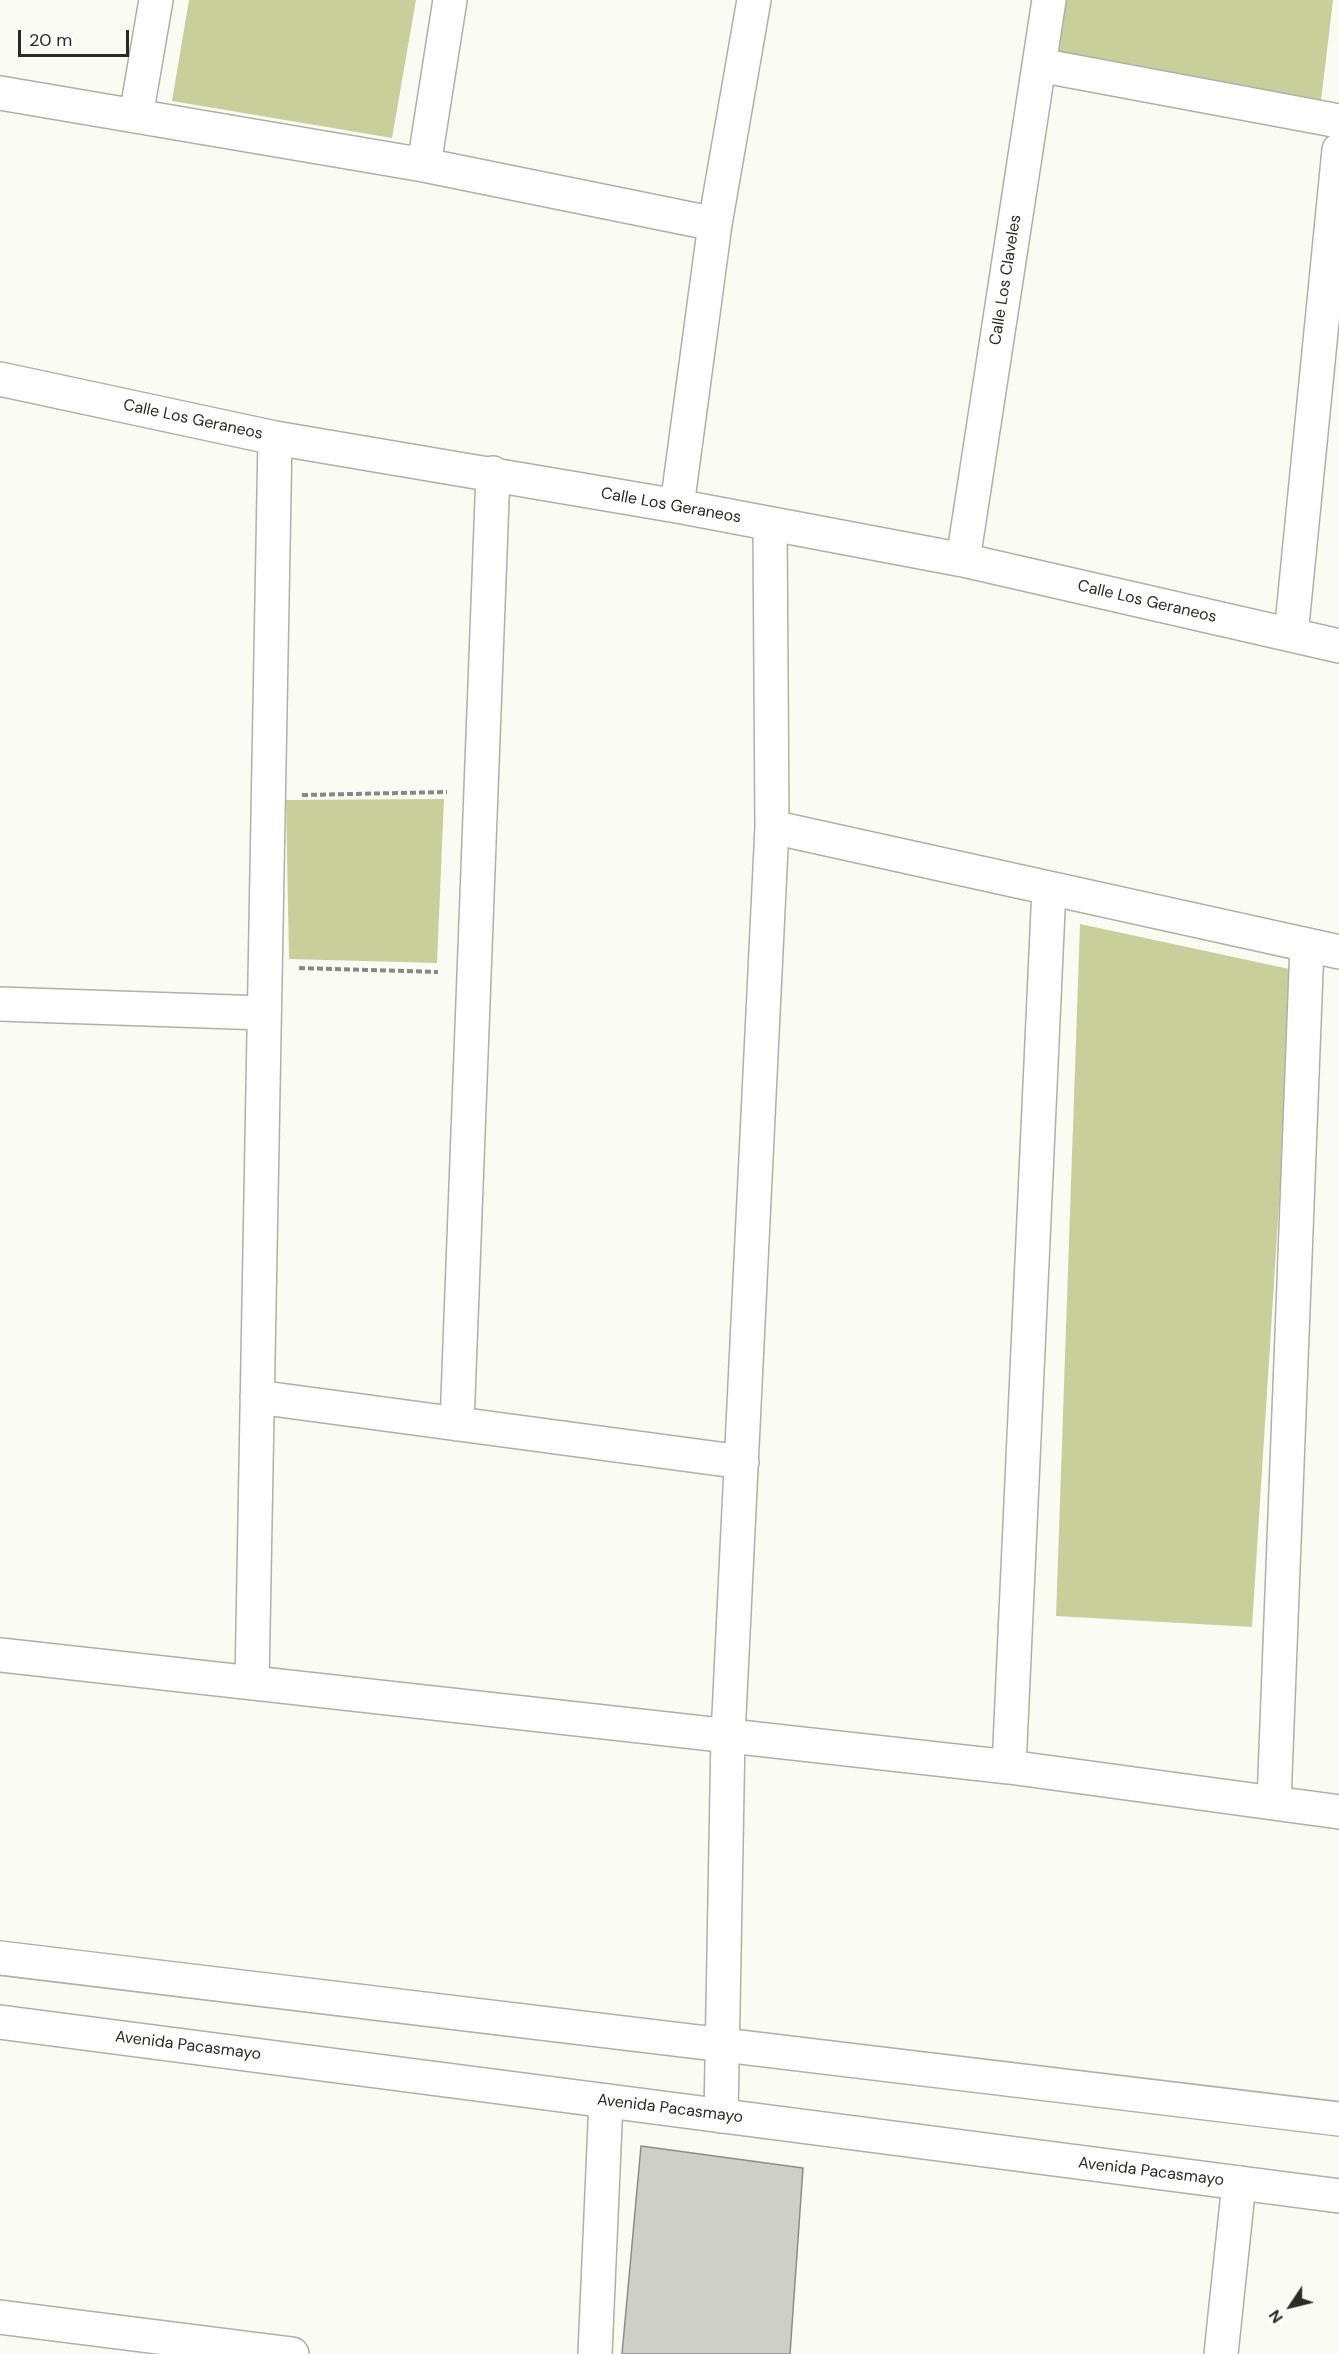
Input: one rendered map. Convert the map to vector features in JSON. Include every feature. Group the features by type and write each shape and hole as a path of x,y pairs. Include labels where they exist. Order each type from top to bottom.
{"street":[{"path":"136,116 156,0"},
{"path":"424,165 450,0"},
{"path":"677,506 715,224 754,0"},
{"name":"Calle Los Claveles","path":"963,560 1048,0"},
{"path":"1039,65 1339,121"},
{"path":"0,93 424,165 715,224"},
{"path":"1291,635 1339,150"},
{"name":"Calle Los Geraneos","path":"0,379 275,438 493,473 963,560 1339,646"},
{"path":"252,1683 275,438"},
{"path":"458,1424 493,473"},
{"path":"721,2115 728,1736 772,827 770,524"},
{"path":"772,827 1339,952"},
{"path":"1009,1767 1049,888"},
{"path":"1274,1802 1307,945"},
{"path":"0,1004 264,1012"},
{"path":"257,1397 742,1462"},
{"path":"0,1655 1009,1767 1339,1812"},
{"path":"0,1958 1339,2119"},
{"name":"Avenida Pacasmayo","path":"0,2022 1339,2196"},
{"path":"595,2354 606,2100"},
{"path":"1221,2354 1239,2183"},
{"path":"0,2317 292,2354"}],"path":[{"path":"268,795 481,792"},
{"path":"265,967 474,973"}],"green space":[{"path":"189,0 416,0 392,138 172,101"},
{"path":"1064,0 1333,0 1318,126 1052,83"},
{"path":"444,799 437,963 289,959 286,800"},
{"path":"1080,924 1294,970 1252,1627 1056,1616"}],"building":[{"path":"641,2146 803,2168 790,2354 622,2354"}]}
